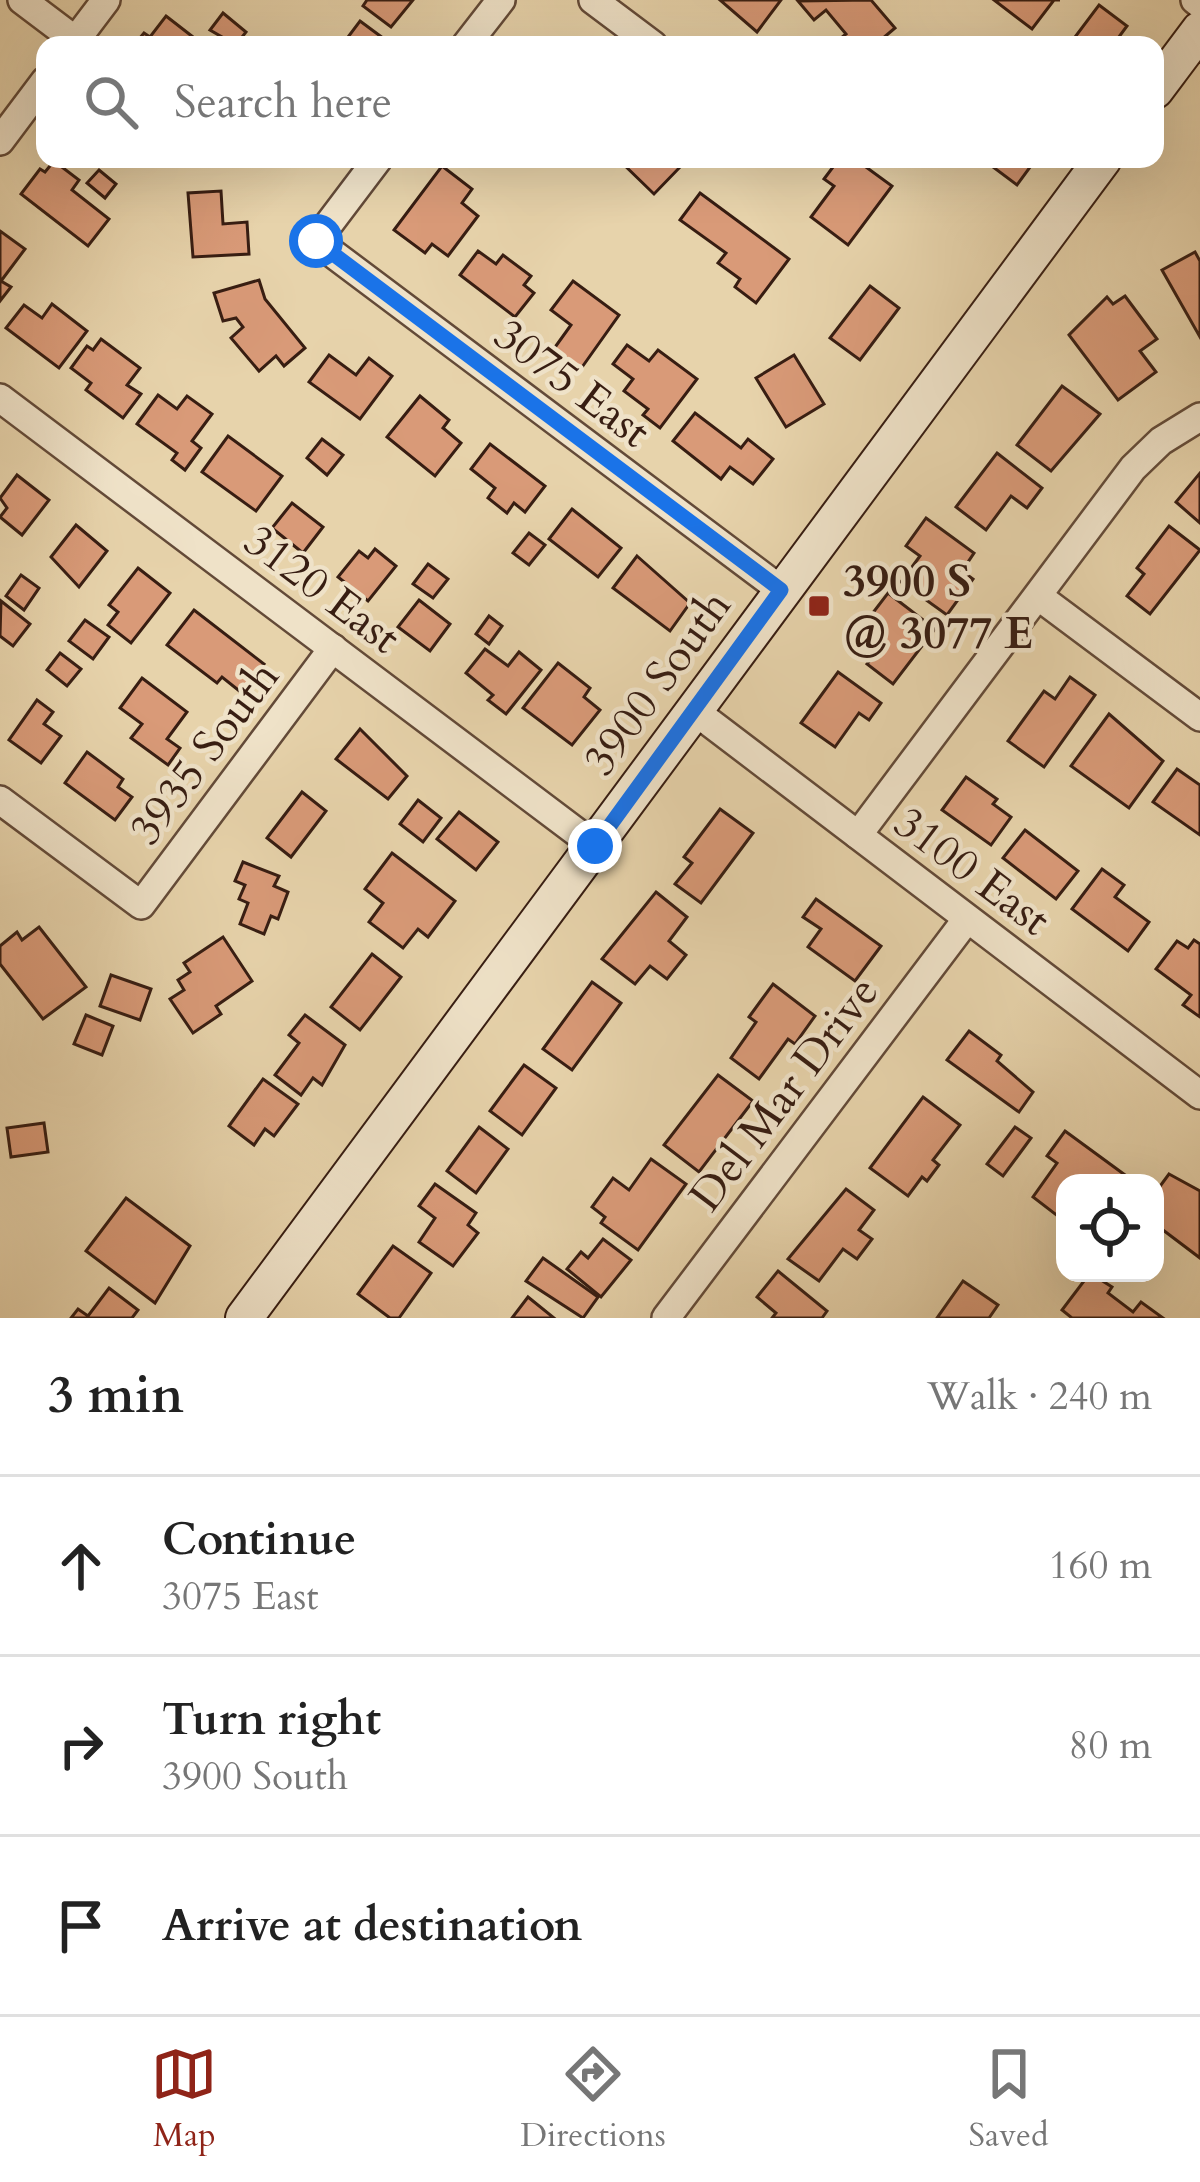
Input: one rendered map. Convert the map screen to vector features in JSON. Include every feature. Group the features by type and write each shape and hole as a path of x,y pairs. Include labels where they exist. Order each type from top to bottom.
{"main road":[{"path":"1164,78 1200,30"},
{"name":"3900 South","path":"244,1318 1095,168"}],"street":[{"path":"22,0 66,36"},
{"path":"79,36 106,0"},
{"path":"473,36 501,0"},
{"path":"593,0 641,36"},
{"path":"0,141 36,93"},
{"name":"3075 East","path":"372,168 316,241 781,590"},
{"name":"3120 East","path":"0,398 595,846"},
{"path":"858,835 1133,468 1200,417"},
{"path":"1038,596 1200,717"},
{"name":"3935 South","path":"0,800 141,905 333,648"},
{"name":"3100 East","path":"696,712 1200,1095"},
{"name":"Del Mar Drive","path":"666,1318 967,919"}],"building":[{"path":"367,0 413,0 391,27 363,6"},
{"path":"720,0 781,0 757,32"},
{"path":"871,0 895,28 886,36 844,36 826,10 814,20 798,1"},
{"path":"994,0 1054,0 1032,29"},
{"path":"1099,5 1127,26 1120,36 1076,36"},
{"path":"223,13 246,32 220,36 210,30"},
{"path":"166,16 192,36 151,36"},
{"path":"360,21 380,36 349,36"},
{"path":"63,168 79,180 72,190 109,219 88,246 21,194 40,169"},
{"path":"440,168 472,189 462,203 478,216 448,256 432,244 425,253 394,230"},
{"path":"627,168 679,168 654,194"},
{"path":"832,168 867,168 892,186 848,245 811,217 834,186 824,179"},
{"path":"994,168 1029,168 1017,185"},
{"path":"99,170 116,184 105,198 87,183"},
{"path":"221,191 223,224 247,222 249,254 193,257 188,193"},
{"path":"700,193 789,259 756,303 735,287 740,279 718,263 726,253 680,220"},
{"path":"0,231 25,249 1,281 11,287 0,301"},
{"path":"478,251 496,264 503,255 531,276 524,285 534,293 515,317 460,275"},
{"path":"1195,252 1200,261 1200,337 1162,270"},
{"path":"259,280 265,299 305,348 284,366 276,356 259,371 231,338 243,327 236,318 223,321 214,293"},
{"path":"573,281 619,315 580,370 553,350 571,325 551,310"},
{"path":"870,286 899,308 860,360 830,338"},
{"path":"1125,296 1157,339 1140,351 1156,372 1118,400 1069,335 1107,297 1113,304"},
{"path":"52,304 87,331 59,368 6,328 24,305 42,318"},
{"path":"101,339 140,368 127,385 141,394 123,418 86,390 91,383 71,368 87,346 93,350"},
{"path":"627,345 649,361 658,350 697,379 660,428 643,415 648,409 624,391 633,379 613,364"},
{"path":"329,355 356,375 369,358 392,376 360,419 309,382"},
{"path":"794,355 824,404 786,427 756,378"},
{"path":"1062,386 1100,414 1051,471 1017,445"},
{"path":"158,395 177,409 187,396 212,414 192,441 201,448 185,470 172,460 177,453 137,424"},
{"path":"420,396 449,420 443,428 461,443 435,476 387,437"},
{"path":"695,413 741,448 748,439 773,459 753,484 730,467 721,479 673,441"},
{"path":"228,436 282,476 256,511 202,472"},
{"path":"322,439 343,455 327,475 307,458"},
{"path":"490,444 545,486 525,512 514,503 507,513 488,498 495,488 471,469"},
{"path":"997,453 1042,488 1027,508 1011,496 986,530 956,507"},
{"path":"1200,473 1200,523 1176,502"},
{"path":"17,475 49,500 22,535 0,517 7,508 0,498"},
{"path":"292,503 323,527 303,553 272,528"},
{"path":"572,509 621,548 598,577 549,539"},
{"path":"926,518 974,553 962,571 973,579 947,615 901,582 920,556 906,546"},
{"path":"76,525 107,551 79,587 51,557"},
{"path":"1169,526 1200,550 1150,614 1127,596 1144,574 1137,568"},
{"path":"529,533 545,545 529,565 513,553"},
{"path":"375,549 396,566 368,601 338,577 359,551 368,558"},
{"path":"637,556 690,603 670,631 613,588"},
{"path":"428,564 448,579 433,598 413,584"},
{"path":"138,568 170,593 131,643 108,625 118,612 109,605"},
{"path":"21,575 39,588 24,610 6,596"},
{"path":"888,593 935,629 893,684 867,664 883,643 862,627"},
{"path":"419,600 450,624 430,651 398,627"},
{"path":"1,601 30,624 13,646 0,636"},
{"path":"194,610 264,664 242,693 222,677 217,683 167,645"},
{"path":"489,616 502,626 489,644 476,634"},
{"path":"85,620 109,637 93,659 69,641"},
{"path":"485,649 508,666 519,652 541,670 506,714 488,700 493,695 466,673"},
{"path":"60,653 81,669 67,686 47,670"},
{"path":"558,663 590,688 584,697 600,710 572,745 523,708"},
{"path":"838,672 881,703 869,720 859,713 835,747 801,723"},
{"path":"1070,677 1095,695 1044,767 1008,741 1044,691 1055,699"},
{"path":"142,678 187,712 167,739 180,748 168,765 131,738 142,724 120,708"},
{"path":"37,700 53,712 44,724 61,736 41,763 9,740"},
{"path":"1109,714 1163,761 1129,808 1071,766"},
{"path":"360,729 407,776 388,799 336,759"},
{"path":"87,752 123,779 118,787 132,797 115,820 65,783"},
{"path":"1177,769 1200,785 1200,835 1153,802"},
{"path":"966,777 997,799 993,804 1011,817 991,845 942,810"},
{"path":"302,792 326,811 291,857 267,838"},
{"path":"418,800 441,818 423,842 400,824"},
{"path":"720,809 753,833 701,903 675,884 692,863 684,857"},
{"path":"459,812 498,842 476,870 437,839"},
{"path":"1025,830 1078,871 1056,899 1003,858"},
{"path":"392,853 455,901 428,937 418,929 403,948 369,922 383,903 365,889"},
{"path":"243,862 279,876 274,886 288,892 278,919 271,916 264,934 240,924 248,903 239,899 245,885 235,881"},
{"path":"1102,869 1124,885 1115,897 1149,922 1128,951 1072,909"},
{"path":"656,892 687,917 669,941 686,955 667,979 650,966 635,984 602,959"},
{"path":"816,899 881,946 855,981 808,947 821,929 803,917"},
{"path":"39,927 86,987 43,1019 0,964 0,946 17,932 22,940"},
{"path":"223,937 252,981 216,1006 221,1014 193,1033 170,999 184,990 178,980 190,972 184,963"},
{"path":"1194,940 1200,944 1200,1017 1183,1005 1191,995 1156,969 1177,941 1188,948"},
{"path":"372,954 401,977 360,1030 331,1007"},
{"path":"111,975 151,989 140,1020 100,1006"},
{"path":"592,982 621,1003 572,1070 543,1049"},
{"path":"773,984 815,1016 795,1044 788,1039 759,1079 731,1058 756,1022 749,1017"},
{"path":"86,1015 113,1026 102,1055 74,1044"},
{"path":"305,1015 345,1045 322,1085 313,1078 301,1095 275,1075 299,1043 289,1035"},
{"path":"969,1031 1001,1055 997,1061 1033,1092 1019,1112 947,1060"},
{"path":"524,1065 556,1088 522,1135 490,1111"},
{"path":"718,1075 753,1101 699,1172 664,1145"},
{"path":"263,1079 298,1104 274,1136 265,1129 254,1145 229,1126"},
{"path":"923,1097 960,1125 933,1160 939,1165 908,1196 870,1168"},
{"path":"44,1123 48,1152 11,1157 7,1128"},
{"path":"479,1127 508,1149 476,1193 447,1171"},
{"path":"1015,1127 1031,1138 1003,1176 987,1164"},
{"path":"1065,1131 1124,1174 1056,1174 1056,1215 1033,1197 1057,1163 1047,1156"},
{"path":"651,1159 686,1184 638,1250 601,1223 605,1217 592,1207 613,1178 629,1190"},
{"path":"1169,1174 1200,1191 1200,1258 1164,1231 1164,1181"},
{"path":"435,1184 476,1213 468,1225 478,1233 453,1266 419,1242 435,1218 419,1206"},
{"path":"846,1189 874,1210 859,1230 872,1239 857,1259 843,1249 819,1281 788,1259"},
{"path":"126,1198 190,1246 155,1303 86,1251"},
{"path":"603,1239 631,1260 601,1297 567,1269 581,1252 588,1258"},
{"path":"393,1246 431,1273 399,1318 390,1318 358,1294"},
{"path":"543,1258 598,1297 583,1318 526,1281"},
{"path":"778,1271 827,1311 822,1318 772,1318 776,1313 757,1297"},
{"path":"963,1281 998,1305 989,1318 937,1318"},
{"path":"1083,1282 1104,1282 1112,1287 1108,1293 1133,1312 1141,1302 1163,1318 1072,1318 1062,1310"},
{"path":"109,1288 138,1310 132,1318 71,1318 78,1309 88,1316"},
{"path":"528,1297 554,1318 512,1318"}],"place":[{"name":"3900 S @ 3077 E","path":"819,606"}],"route":[{"path":"316,241 781,590 595,846"}]}
